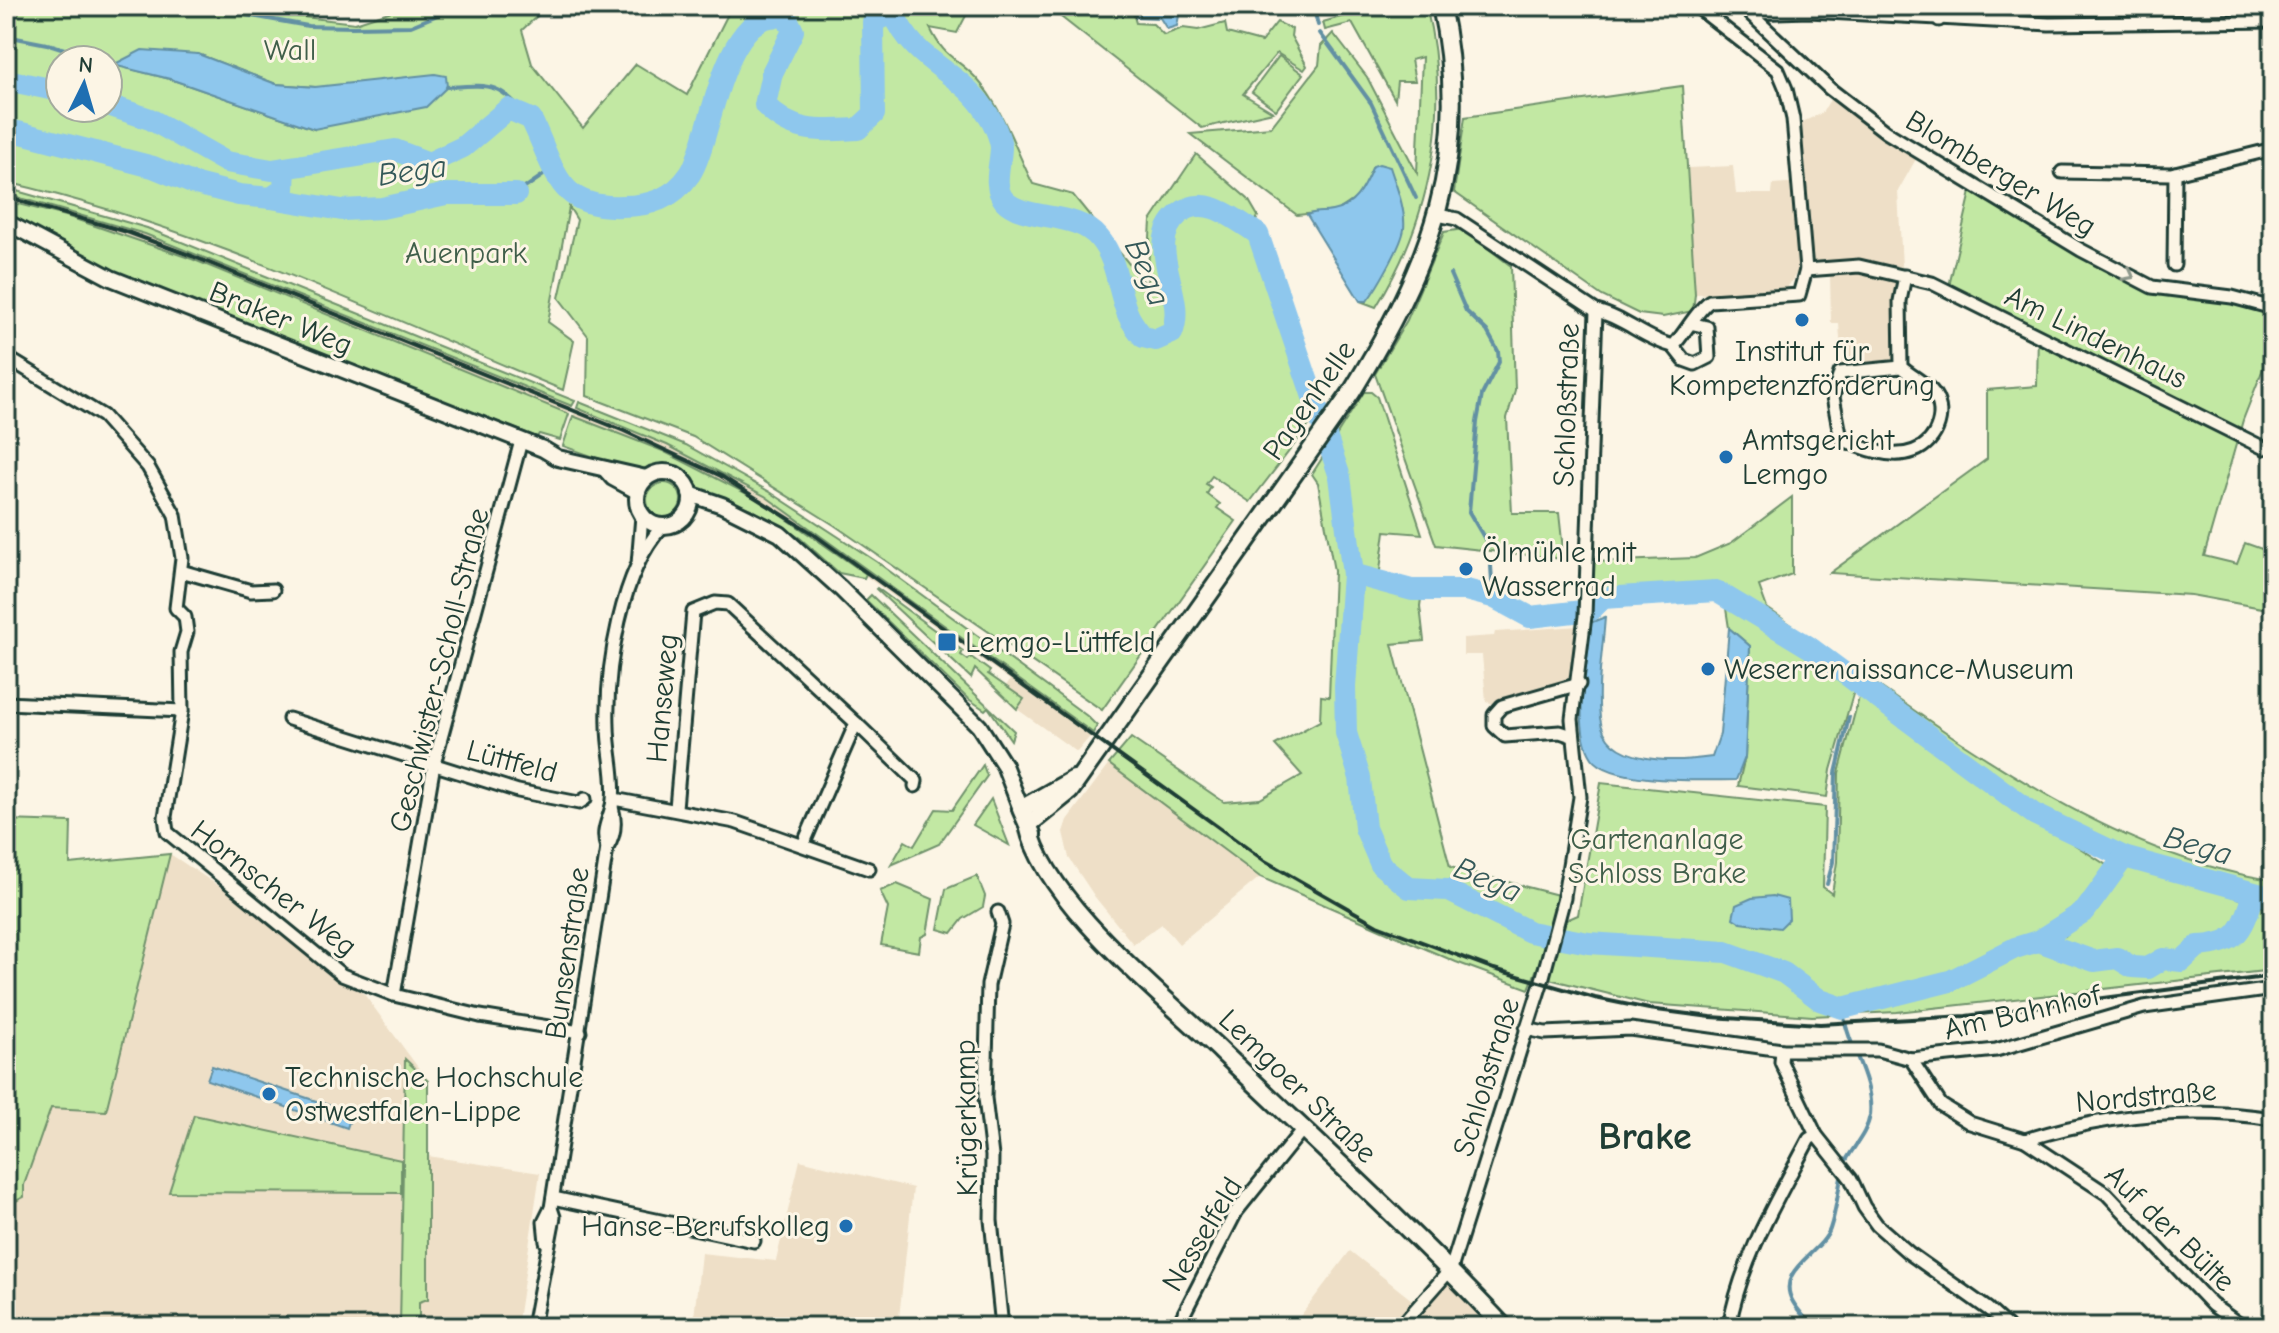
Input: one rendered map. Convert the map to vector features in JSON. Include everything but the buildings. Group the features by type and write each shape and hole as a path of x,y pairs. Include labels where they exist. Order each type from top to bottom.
{"main road":[{"name":"Pagenhelle","path":"1028,825 1070,791 1378,351 1411,285 1438,215 1454,107 1441,6"},
{"name":"Pagenhelle","path":"1021,809 1078,776"},
{"name":"Lemgoer Straße","path":"1021,809 1041,864 1113,948 1451,1269 1504,1327"}],"street":[{"path":"1673,346 1694,324 1699,309 1710,301 1799,295 1806,270 1793,119 1786,89 1778,70 1696,6"},
{"path":"1939,6 1939,20"},
{"path":"1746,9 2049,24 2273,21"},
{"name":"Blomberger Weg","path":"1746,9 1866,117 2012,210 2152,287 2232,297 2273,308"},
{"path":"2062,172 2175,173 2273,149"},
{"path":"2174,265 2175,173"},
{"name":"Schloßstraße","path":"1438,215 1457,219 1596,311 1585,616 1572,736 1580,797 1564,897 1549,956 1451,1269"},
{"name":"Braker Weg","path":"6,222 111,278 543,449 558,458 605,468 642,485 661,472 676,475 690,494 735,511 780,534 841,589 979,726 1004,765 1021,809"},
{"name":"Am Lindenhaus","path":"1806,270 1859,266 1932,283 2264,448"},
{"path":"1901,367 1900,301 1905,276"},
{"path":"1596,311 1607,313 1653,341 1673,346 1684,360 1695,364 1709,357 1707,327 1694,324"},
{"name":"Hornscher Weg","path":"6,357 103,416 148,467 175,515 181,571 176,608 185,617 187,632 181,652 182,711 165,817 167,832 342,975 388,993 480,1016 580,1032"},
{"path":"1901,367 1933,392 1941,415 1938,431 1914,451 1870,452 1841,439 1833,397 1840,373 1901,367"},
{"name":"Geschwister-Scholl-Straße","path":"388,993 434,764 521,441"},
{"path":"642,485 637,504 642,516 662,527 678,522 689,510 690,494"},
{"name":"Braker Weg","path":"689,510 735,511"},
{"name":"Bunsenstraße","path":"638,565 642,516"},
{"name":"Bunsenstraße","path":"533,1327 546,1242 544,1222 552,1203 607,848 615,817 608,726 610,679 620,618 638,565 662,527"},
{"path":"181,571 251,591 273,590"},
{"name":"Hanseweg","path":"676,808 693,612 715,603 728,604 916,781 915,786"},
{"path":"1572,736 1560,732 1505,736 1497,731 1493,720 1502,706 1577,684"},
{"path":"6,703 182,711"},
{"name":"Lüttfeld","path":"289,719 518,791 579,803 585,799"},
{"path":"803,845 856,723"},
{"path":"613,803 676,808 735,822 869,869"},
{"name":"Krügerkamp","path":"998,912 1002,924 988,985 985,1098 992,1156 991,1220 1002,1327"},
{"name":"Am Bahnhof","path":"1526,1029 1545,1033 1630,1029 1782,1050 1878,1050 1911,1059 1996,1050 2144,1007 2273,989"},
{"path":"1782,1050 1781,1062 1816,1135 1851,1179 1864,1207 1877,1225 2008,1327"},
{"name":"Auf der Bülte","path":"1911,1059 1941,1105 1970,1123 2025,1140 2107,1194 2212,1305 2243,1327"},
{"name":"Nordstraße","path":"2025,1140 2068,1126 2178,1112 2222,1111 2273,1119"},
{"name":"Nesselfeld","path":"1177,1327 1236,1212 1302,1130"},
{"path":"1729,1327 1741,1278 1754,1245 1809,1139 1816,1135"},
{"path":"552,1203 754,1241"},
{"path":"1400,1327 1451,1269"}],"shaded area":[{"path":"1831,98 1916,159 1898,191 1902,267 1860,260 1802,265 1785,291 1695,294 1688,168 1733,166 1736,194 1772,194 1773,184 1801,182 1798,124 1822,113"},
{"path":"6,194 145,234 572,406 569,414 142,241 6,201"},
{"path":"1861,271 1897,277 1896,364 1842,371 1839,323 1831,323 1830,272"},
{"path":"577,408 667,445 765,496 1093,733 1077,752 1017,709 1024,699 1006,686 1010,680 761,501 663,451 573,416"},
{"path":"1579,626 1572,681 1495,705 1486,701 1482,655 1463,655 1463,638 1494,636 1495,632"},
{"path":"1109,764 1260,877 1179,944 1162,924 1133,944 1095,897 1069,858 1063,832 1067,820"},
{"name":"Technische Hochschule Ostwestfalen-Lippe","path":"170,854 263,915 364,994 428,1081 428,1156 540,1173 517,1327 6,1327 6,1206 24,1197 24,1185 51,1108 106,1111"},
{"name":"Hanse-Berufskolleg","path":"800,1160 913,1188 898,1327 693,1327 701,1253 776,1261"},
{"path":"1350,1251 1412,1300 1441,1270 1493,1327 1292,1327"}],"green space":[{"path":"6,6 208,6 355,23 407,6 548,6 522,30 532,64 583,128 636,64 687,95 732,6 971,6 957,33 930,28 935,38 985,89 1001,115 1033,184 1073,195 1147,286 1151,221 1196,154 1248,199 1258,216 1250,237 1313,420 1250,502 1212,476 1206,484 1211,487 1207,494 1220,504 1217,508 1236,521 1102,710 834,525 693,437 587,396 588,336 559,298 577,220 569,207 548,322 574,341 563,390 289,274 78,200 6,182","holes":["44,44 124,44 124,64 198,54 276,84 315,87 314,129 170,79 124,67 124,124 44,124"]},
{"path":"1047,6 1131,6 1136,23 1153,24 1164,35 1183,28 1198,30 1225,23 1227,33 1261,42 1277,22 1292,29 1291,36 1307,66 1304,70 1277,53 1243,94 1273,112 1202,128"},
{"path":"1379,6 1426,6 1434,45 1437,84 1432,161 1423,199 1411,236 1376,307 1360,301 1367,301 1373,166 1361,195 1337,211 1297,215 1190,134 1271,127 1319,65 1321,46 1333,33 1367,77 1417,173 1422,57 1411,60 1415,81 1397,81 1395,100 1352,23 1325,30 1323,22"},
{"path":"1279,56 1303,74 1276,110 1252,92"},
{"path":"1682,86 1695,294 1693,311 1663,317 1639,314 1602,296 1454,192 1465,117"},
{"path":"6,188 147,228 575,401 572,406 145,234 6,194"},
{"path":"1971,192 2151,292 2231,301 2273,313 2273,343 2243,420 2204,556 2237,564 2245,543 2273,553 2273,610 2191,595 1830,573 1987,459 1987,390 2037,386 2038,330 1949,286"},
{"path":"6,201 66,216 192,259 569,414 560,440 539,434 537,437 91,264 6,212"},
{"path":"1463,229 1511,266 1515,390 1507,418 1512,513 1559,513 1564,559 1436,545 1375,374 1407,320 1444,232"},
{"path":"1364,392 1371,392 1377,397 1422,534 1385,531 1379,578 1423,585 1420,606 1424,641 1392,644 1450,867 1558,895 1544,950 1529,989 1456,962 1260,877 1109,764 1131,738 1224,802 1260,799 1302,775 1275,745 1320,721 1321,696 1329,697 1334,571 1318,483 1312,474"},
{"path":"579,402 686,445 770,492 877,562 1087,716 1097,726 1093,733 765,496 667,445 577,408"},
{"path":"573,416 663,451 761,501 866,574 864,578 839,573 800,538 751,509 696,491 679,471 628,469 563,446"},
{"path":"664,483 676,488 681,500 676,512 664,517 652,512 647,500 652,488"},
{"path":"1792,497 1792,574 1759,586 1767,608 2008,772 2073,809 2139,841 2206,865 2273,880 2273,900 2125,852 2036,811 1810,645 1743,607 1739,612 1805,649 1855,687 1831,770 1827,797 1738,786 1745,757 1750,646 1729,628 1722,583 1592,592 1594,562 1695,558 1731,543"},
{"path":"876,589 1024,699 1017,709 975,669 971,678"},
{"path":"871,595 1014,731 1011,740 988,707 985,710 967,698 866,600"},
{"name":"Gartenanlage Schloss Brake","path":"1860,693 2033,818 2111,868 2082,907 2058,928 2065,936 2088,914 2128,862 2273,910 2273,970 1897,1012 1812,1016 1649,1004 1549,979 1564,921 1578,915 1601,783 1825,807 1823,887 1832,894 1837,862 1839,773"},
{"path":"983,765 987,776 939,844 891,865 905,841 914,846 936,809 952,810"},
{"path":"991,799 1009,845 973,825"},
{"path":"6,820 71,822 70,864 170,854 106,1111 51,1108 24,1185 24,1197 6,1206"},
{"path":"977,876 985,896 983,907 963,919 952,933 938,929 946,889"},
{"path":"897,884 933,899 927,934 921,937 919,952 881,945 888,908 880,891"},
{"path":"405,1059 428,1081 428,1299 419,1302 419,1327 400,1327"},
{"path":"194,1115 401,1160 401,1193 169,1192"}],"water":[{"path":"1132,6 1184,6 1184,9 1180,10 1177,26 1167,29 1160,18 1136,17"},
{"path":"142,50 198,54 276,84 315,87 435,74 446,76 447,87 426,107 314,129 170,79 124,68 124,59"},
{"path":"1373,166 1390,167 1402,206 1404,229 1377,287 1367,301 1360,301 1307,215 1347,205 1358,194"},
{"path":"1605,617 1599,680 1600,718 1605,734 1615,745 1646,758 1681,760 1712,757 1720,734 1729,628 1750,646 1745,757 1736,780 1638,777 1602,767 1592,758 1583,729 1584,673 1590,623"},
{"path":"1773,896 1788,900 1789,919 1780,928 1741,923 1733,918 1736,905 1752,898"},
{"path":"212,1066 352,1113 347,1128 207,1080"}],"waterway":[{"path":"223,6 246,15 308,26 353,27 411,26 459,6"},
{"path":"1313,6 1318,25"},
{"name":"Bega","path":"124,110 150,119 226,162 272,170 395,150 429,163 463,147 508,109 531,119 553,169 571,193 583,201 600,205 642,205 676,190 690,174 722,77 748,30 765,18 787,18 793,31 772,73 765,105 786,121 807,129 858,129 874,114 873,22 893,12 913,44 976,98 989,116 1000,143 998,188 1004,200 1024,211 1077,223 1099,238 1113,264 1128,315 1143,337 1156,340 1172,333 1175,302 1165,241 1169,227 1179,214 1189,208 1210,207 1258,234 1340,477 1353,574 1412,590 1466,590 1493,597 1530,617 1591,610 1603,598 1716,591 1809,647 2034,814 2124,857 2273,898"},
{"path":"1320,33 1371,103 1416,198"},
{"name":"Bega","path":"6,36 47,44"},
{"name":"Bega","path":"6,80 44,88"},
{"name":"Bega","path":"447,87 494,88 510,98 531,119"},
{"name":"Bega","path":"6,129 153,167 192,183 239,195 271,198 284,189 285,168"},
{"name":"Bega","path":"516,194 555,167"},
{"name":"Bega","path":"271,198 342,210 382,208 446,194 516,194"},
{"path":"1450,274 1466,311 1487,331 1498,351 1499,362 1482,395 1477,422 1469,512 1489,546"},
{"path":"1491,566 1493,597"},
{"name":"Bega","path":"1353,574 1345,687 1346,733 1360,778 1365,828 1381,865 1409,888 1447,890 1530,932 1589,943 1726,952 1784,973 1820,1000 1843,1008 1950,981 2015,948 2038,941 2094,961 2117,958 2132,967 2148,968 2163,959 2182,961 2198,946 2222,942 2237,933 2254,895"},
{"path":"1827,884 1833,862 1836,773 1849,717"},
{"name":"Bega","path":"2038,941 2085,911 2124,857"},
{"path":"1843,1008 1870,1101 1866,1128 1844,1164"},
{"path":"1812,1327 1793,1302 1789,1291 1790,1280 1801,1262 1830,1229 1842,1173"}],"railway":[{"path":"6,197 127,232 192,256 624,431 721,476 812,533 1265,861 1377,925 1494,969 1595,998 1649,1009 1711,1017 1820,1024 1966,1016 2273,976"}],"place":[{"name":"Institut für Kompetenzförderung","path":"1802,320"},
{"name":"Amtsgericht Lemgo","path":"1726,457"},
{"name":"Ölmühle mit Wasserrad","path":"1466,569"},
{"name":"Lemgo-Lüttfeld","path":"947,642"},
{"name":"Weserrenaissance-Museum","path":"1708,669"},
{"name":"Technische Hochschule Ostwestfalen-Lippe","path":"269,1094"},
{"name":"Hanse-Berufskolleg","path":"846,1226"}],"district":[{"name":"Brake","path":"1645,1136"}],"park label":[{"name":"Wall","path":"290,50"},
{"name":"Auenpark","path":"466,253"}]}
